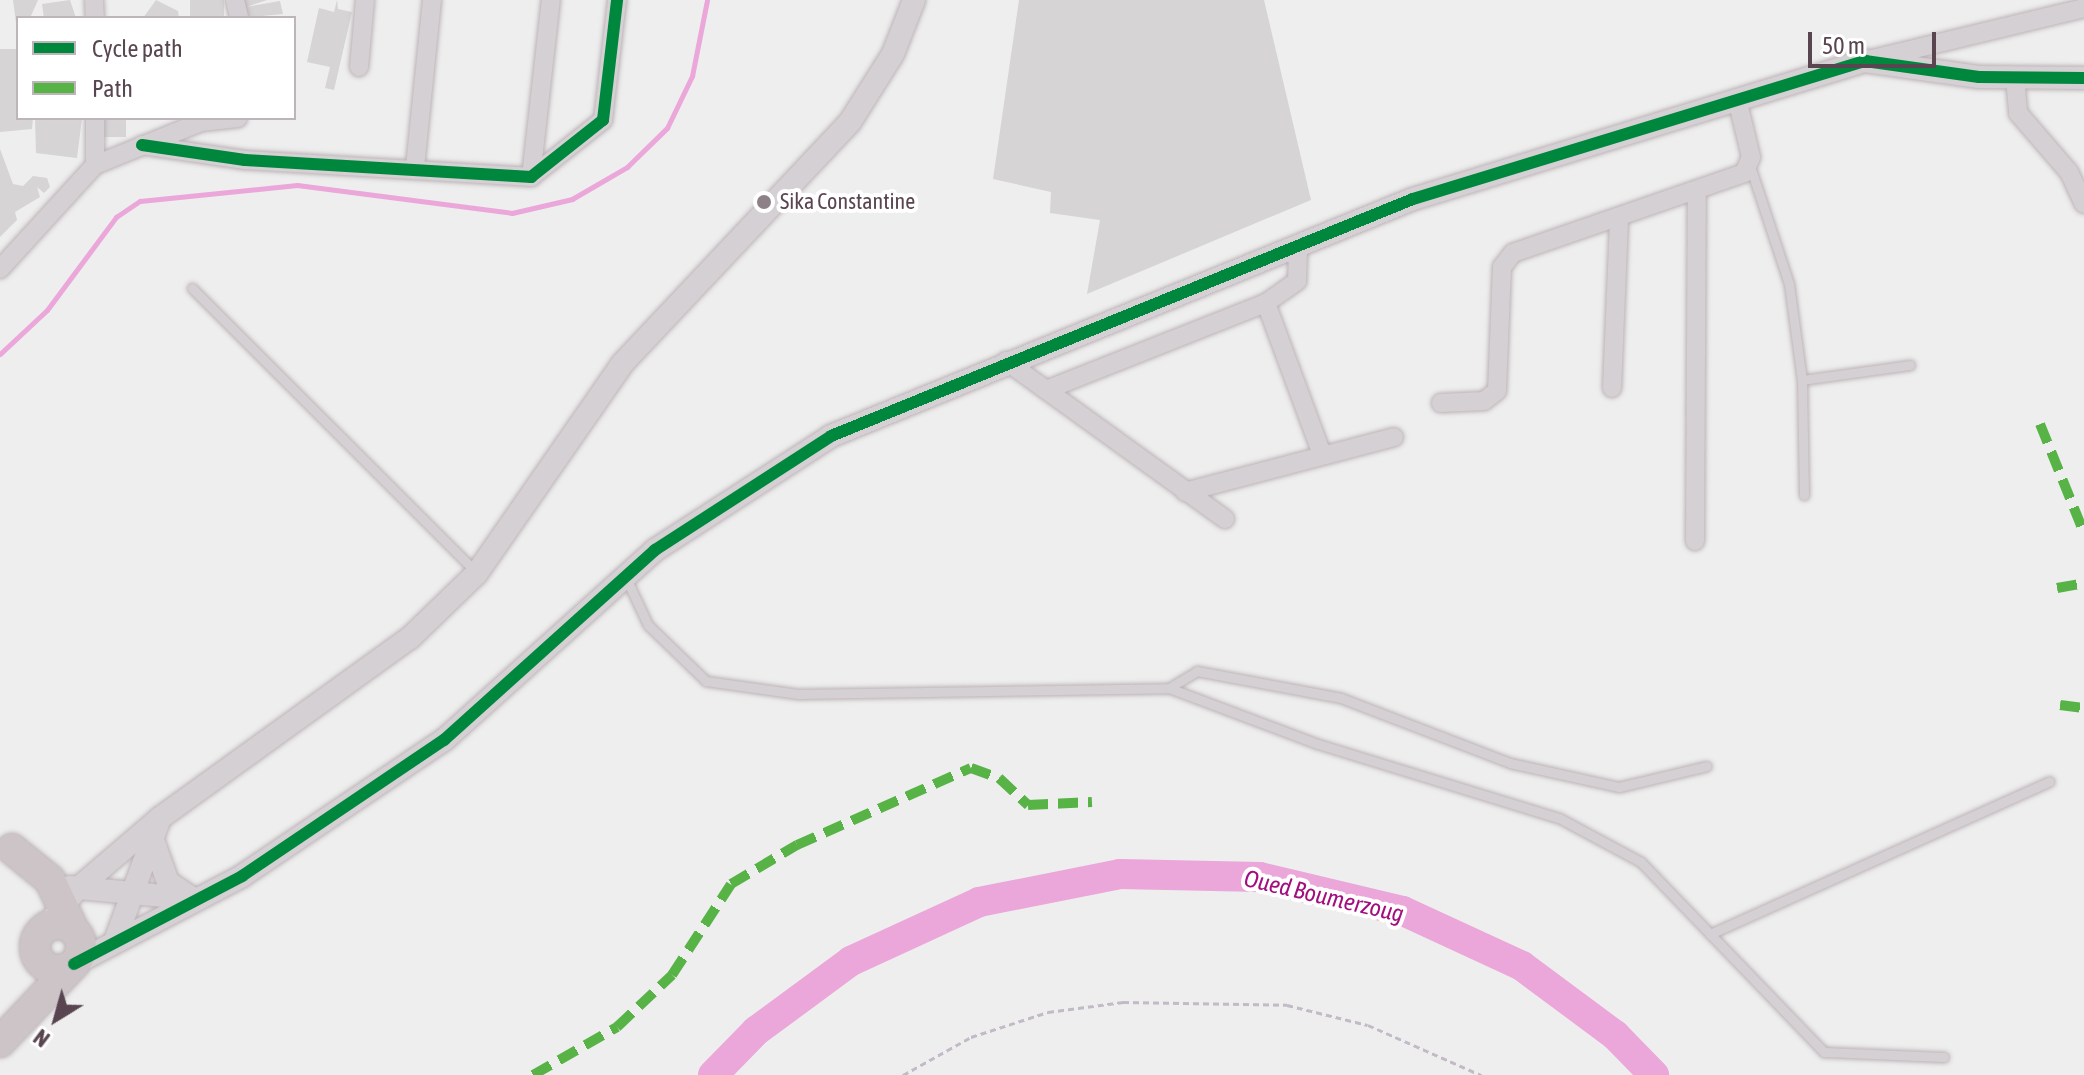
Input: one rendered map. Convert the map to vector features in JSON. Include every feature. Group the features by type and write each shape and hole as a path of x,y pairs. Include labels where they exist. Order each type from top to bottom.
{"highway":[{"path":"0,1016 81,950 65,901 12,849 36,890 41,933 36,947 60,965"},
{"path":"41,933 52,925 65,901"},
{"path":"0,1042 60,965"}],"street":[{"path":"359,67 365,0"},
{"path":"415,167 432,0"},
{"path":"531,177 551,0"},
{"path":"142,145 245,160 415,167 531,177 603,120 617,0"},
{"path":"65,901 160,818 410,638 477,573 622,364 850,122 893,54 914,0"},
{"path":"60,965 115,941 195,899 444,740 625,575 831,436 1006,361 1413,199 1865,61 2084,8"},
{"path":"1865,61 2015,77 2084,78"},
{"path":"2015,77 2018,113 2069,172 2084,204"},
{"path":"1441,403 1484,401 1497,391 1502,267 1513,253 1697,190 1750,166 1737,99"},
{"path":"95,120 95,165"},
{"path":"0,269 95,165 201,122 220,120"},
{"path":"1695,541 1697,190"},
{"path":"1612,388 1619,218"},
{"path":"1046,390 1266,303 1297,281 1298,246"},
{"path":"1266,303 1321,452"},
{"path":"1006,361 1225,519"},
{"path":"1185,492 1321,452 1394,437"},
{"path":"115,941 136,893 160,818"},
{"path":"154,842 168,882 195,899"},
{"path":"65,901 136,893 195,899"}],"lane":[{"path":"1750,166 1789,284 1802,380 1804,495"},
{"path":"192,288 477,573"},
{"path":"1802,380 1910,365"},
{"path":"625,575 648,625 706,681 798,694 1169,688 1318,744 1559,818 1641,862 1824,1052 1944,1057"},
{"path":"1169,688 1197,671 1341,698 1510,763 1619,787 1707,766"},
{"path":"1710,934 2049,782"}],"path":[{"path":"903,1075 997,1029 1048,1012 1123,1002 1287,1005 1368,1025 1481,1075"}],"building":[{"path":"13,0 38,0 31,16 16,16 16,23"},
{"path":"70,0 75,16 44,16 42,4"},
{"path":"156,0 178,11 179,16 144,16"},
{"path":"190,0 224,0 224,16 190,16"},
{"path":"237,0 267,0 246,7 280,1 283,14 262,16 241,16"},
{"path":"337,0 338,9 352,12 334,90 325,88 330,67 307,62 319,8 334,12"},
{"path":"1019,0 1264,0 1311,200 1087,294 1100,220 1050,213 1051,192 993,179"},
{"path":"0,49 16,49 16,120 33,120 32,129 0,132"},
{"path":"35,120 82,120 77,158 36,153"},
{"path":"93,120 126,120 126,137 93,137"},
{"path":"0,149 13,184 23,186 33,176 47,178 50,187 44,193 37,187 40,197 15,212 17,220 0,237"}],"waterway":[{"path":"0,354 47,310 116,217 140,201 297,185 512,213 572,199 627,167 667,128 692,76 707,0"},
{"name":"Oued Boumerzoug","path":"713,1075 756,1031 851,961 979,902 1120,874 1260,877 1403,911 1522,966 1615,1035 1654,1075"}],"marked path":[{"path":"2040,424 2084,533"},
{"path":"2057,588 2084,583"},
{"path":"2060,705 2084,708"},
{"path":"533,1075 617,1027 672,975 731,884 797,845 971,768 999,778 1028,805 1092,802"}],"cycle path":[{"path":"142,145 245,160 531,177 603,120 617,0"},
{"path":"74,964 242,876 444,740 655,550 831,436 1413,199 1865,61 1979,77 2084,78"}],"place":[{"name":"Sika Constantine","path":"764,202"}]}
